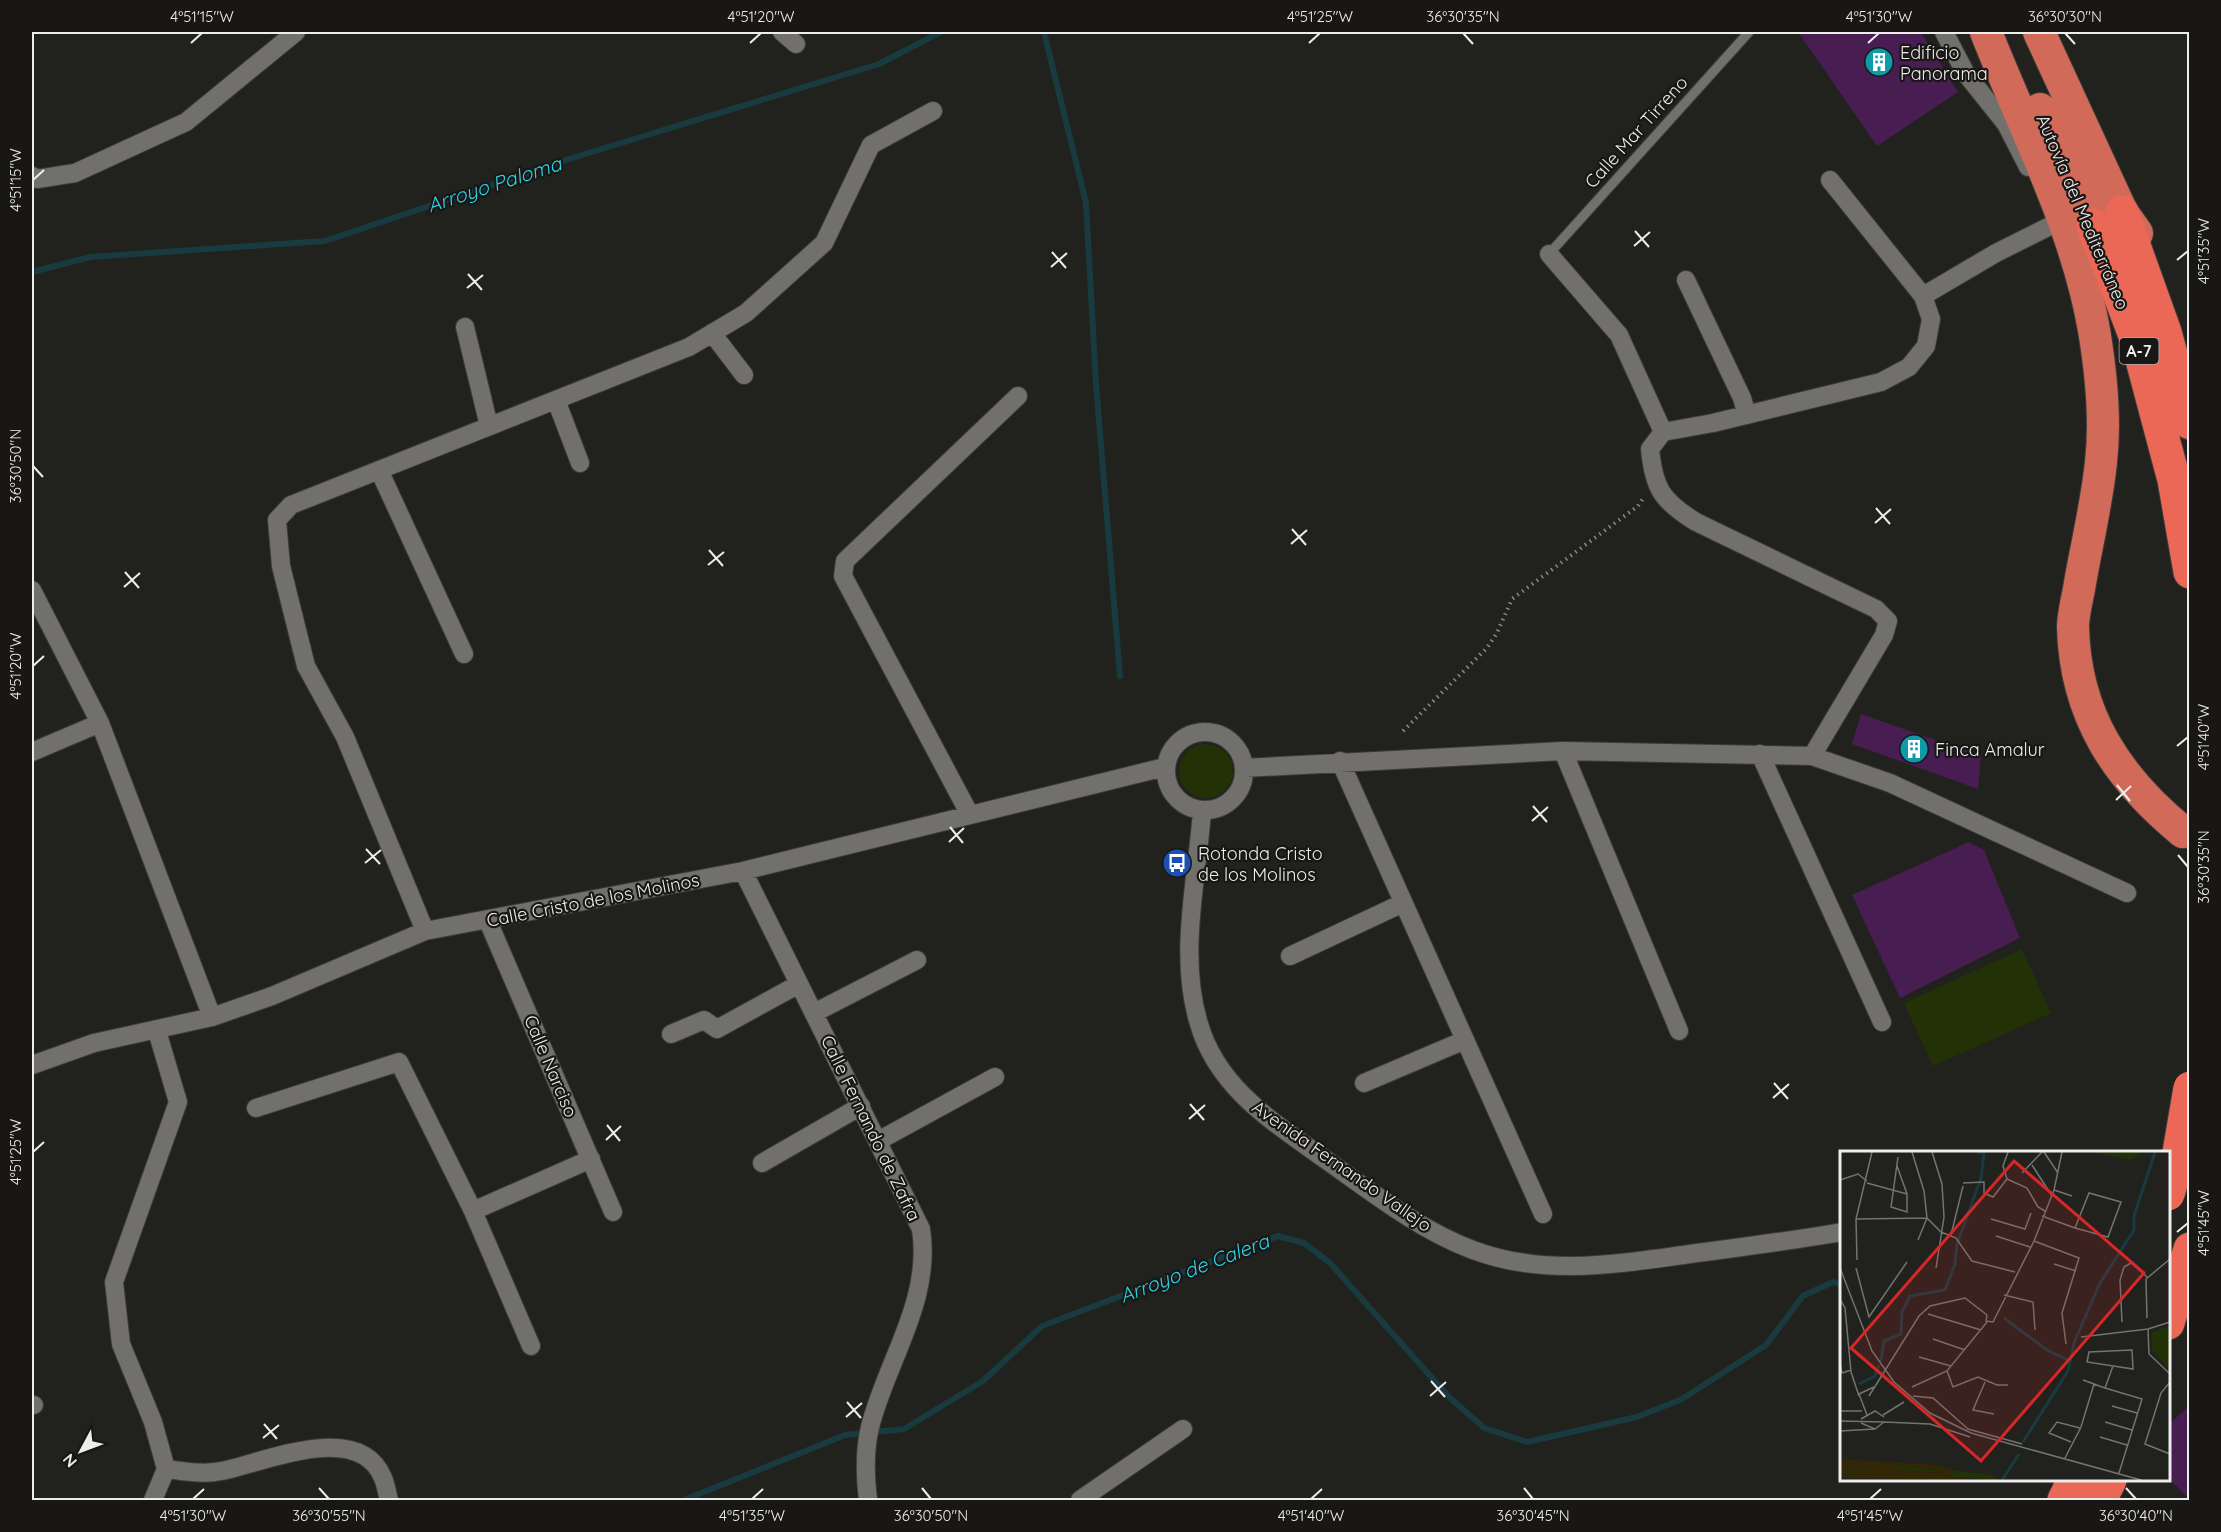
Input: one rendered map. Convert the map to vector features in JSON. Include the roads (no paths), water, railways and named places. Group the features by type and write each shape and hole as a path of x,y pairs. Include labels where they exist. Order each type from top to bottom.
{"highway":[{"path":"1986,32 2083,220 2081,274 2100,376 2102,460 2073,626 2081,685 2098,736 2122,771 2152,807 2183,832"},
{"name":"Autovía del Mediterráneo","path":"2005,32 2083,220 2137,341 2174,480 2190,572"},
{"name":"Autovía del Mediterráneo","path":"2039,32 2083,220 2165,332 2190,423"},
{"path":"2083,220 2150,249 2190,361"},
{"path":"2170,1190 2177,1164 2190,1088"},
{"path":"2170,1318 2190,1249"},
{"path":"2064,1500 2073,1481"},
{"path":"2100,1500 2109,1481"}],"street":[{"path":"32,176 37,179 75,173 186,122 296,32"},
{"path":"782,32 796,44"},
{"path":"1923,296 1996,253 2083,220 1966,74 1944,32"},
{"path":"425,931 345,737 306,666 282,566 277,520 291,505 689,347 746,313 824,243 871,145 933,111"},
{"path":"1812,756 1884,635 1888,621 1876,609 1696,522 1673,508 1654,482 1650,449 1663,432 1747,416 1881,382 1909,367 1926,346 1931,319 1923,296 1830,180"},
{"path":"1549,254 1619,335 1663,432"},
{"path":"1686,280 1742,398 1747,416"},
{"path":"465,327 489,426"},
{"path":"712,333 744,375"},
{"path":"969,815 843,576 845,561 1018,396"},
{"path":"556,400 580,463"},
{"path":"379,470 464,654"},
{"path":"32,590 100,723 212,1017"},
{"path":"32,752 100,723"},
{"path":"1198,732 1224,736 1241,756 1244,768 1240,788 1228,804 1215,810 1202,811 1190,808 1175,796 1166,780 1165,767 1176,744 1186,736 1198,732"},
{"path":"1244,768 1340,761 1563,751 1812,756 1890,783 2127,893"},
{"path":"1563,751 1679,1031"},
{"path":"1760,754 1882,1022"},
{"path":"1340,761 1543,1214"},
{"name":"Calle Cristo de los Molinos","path":"32,1065 94,1043 157,1031 212,1017 272,996 425,931 488,921 621,892 743,871 1165,767"},
{"name":"Avenida Fernando Vallejo","path":"1202,811 1189,936 1193,997 1199,1025 1212,1056 1234,1087 1262,1115 1413,1221 1474,1250 1543,1267 1607,1265 1840,1232"},
{"name":"Calle Fernando de Zafra","path":"743,871 921,1229 924,1254 922,1282 876,1408 866,1452 868,1500"},
{"path":"1290,956 1403,903"},
{"name":"Calle Narciso","path":"488,921 614,1212"},
{"path":"814,1013 918,960"},
{"path":"670,1034 704,1020 717,1029 800,984"},
{"path":"153,1500 166,1469 153,1422 121,1344 114,1282 178,1102 157,1031"},
{"path":"1364,1083 1465,1040"},
{"path":"256,1108 399,1062 473,1211 531,1346"},
{"path":"878,1141 995,1077"},
{"path":"762,1163 861,1106"},
{"path":"473,1211 591,1159"},
{"path":"2170,1180 2190,1176"},
{"path":"1080,1500 1183,1429"},
{"path":"166,1469 219,1472 306,1449 331,1446 352,1450 370,1460 382,1476 389,1500"}],"lane":[{"name":"Calle Mar Tirreno","path":"1549,254 1749,32"}],"waterway":[{"name":"Arroyo Paloma","path":"32,272 90,257 325,241 569,159 879,64 941,32"},
{"path":"1044,32 1086,203 1096,384 1120,676"},
{"name":"Arroyo de Calera","path":"684,1500 845,1435 904,1429 983,1381 1042,1326 1278,1236 1304,1243 1330,1263 1449,1397 1484,1428 1527,1442 1637,1417 1682,1399 1766,1345 1803,1296 1833,1282 1840,1284"}],"place":[{"name":"Edificio Panorama","path":"1879,62"},
{"name":"Finca Amalur","path":"1914,749"},
{"name":"Rotonda Cristo de los Molinos","path":"1177,863"}]}
